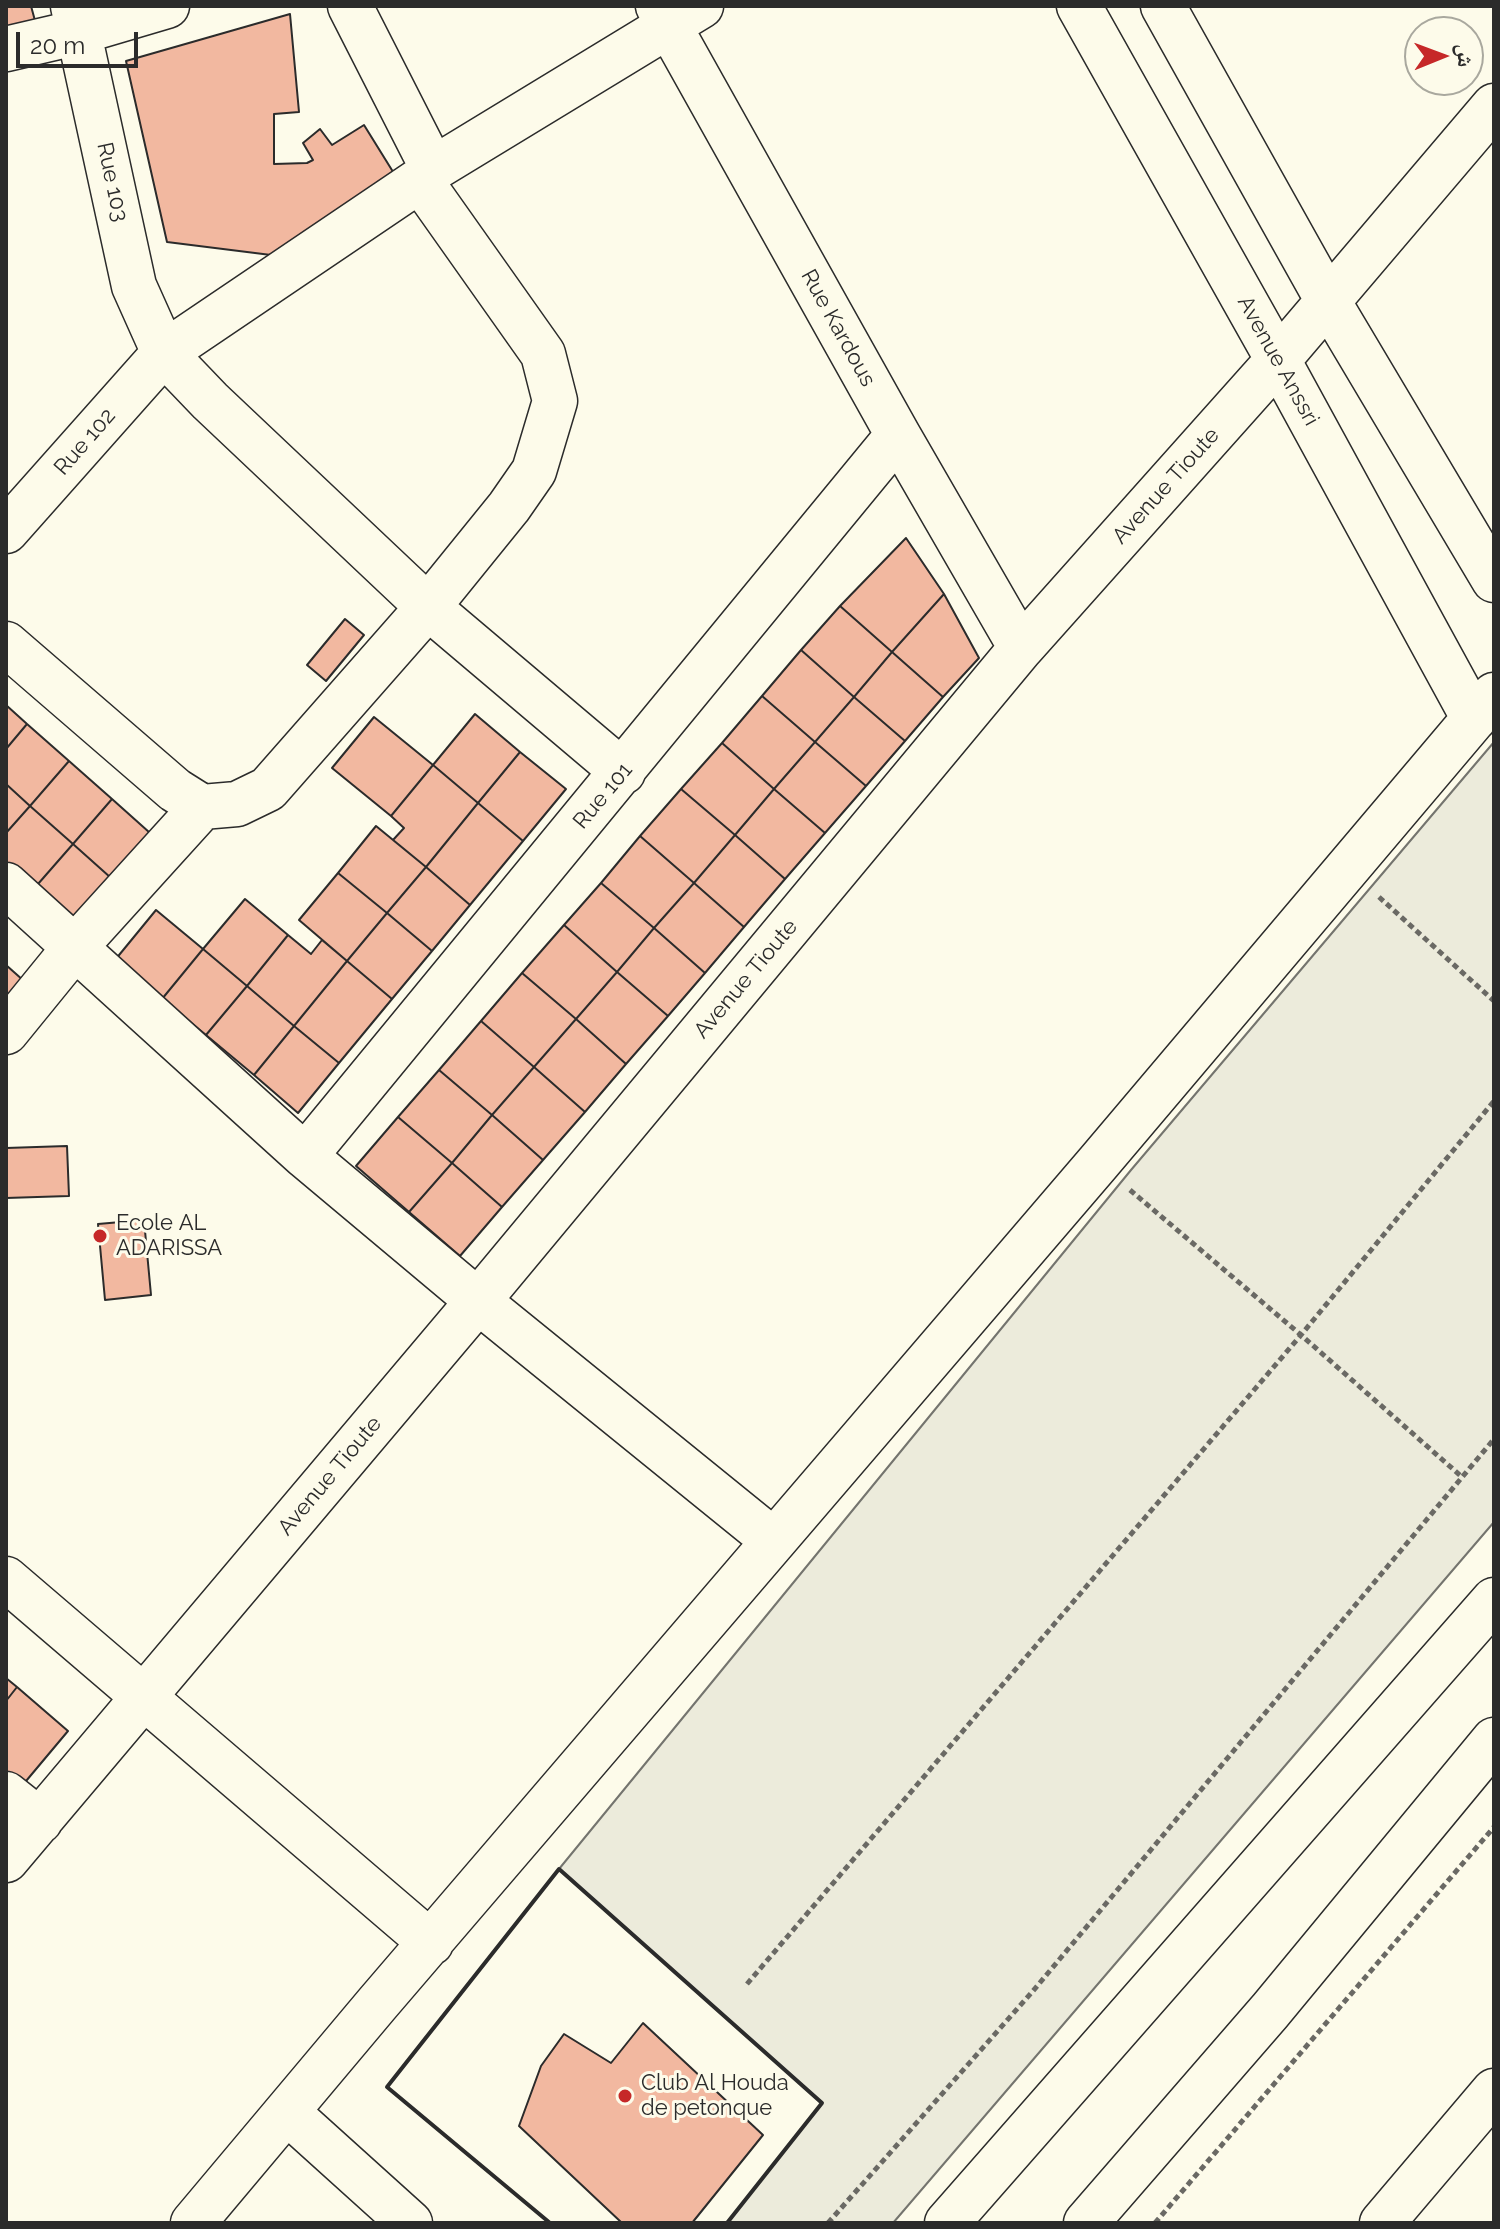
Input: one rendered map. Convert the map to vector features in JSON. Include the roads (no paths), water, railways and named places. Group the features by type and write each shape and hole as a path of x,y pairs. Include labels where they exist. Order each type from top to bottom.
{"main road":[{"path":"6,49 76,19 167,6"},
{"path":"6,644 175,790 202,807 237,804 268,789 428,607 509,507 534,471 555,401 543,354 426,175 350,6"},
{"name":"Avenue Anssri","path":"1079,6 1278,360 1484,707"},
{"path":"1163,6 1328,301 1494,580"},
{"name":"Rue 102","path":"6,531 164,353 426,175 676,12"},
{"name":"Rue Kardous","path":"676,12 898,435 1021,648"},
{"name":"Rue 103","path":"76,19 134,286 164,353 210,401 428,607 623,772"},
{"name":"Avenue Tioute","path":"6,1860 478,1301 1021,648 1278,360 1494,106"},
{"name":"Rue 101","path":"305,1156 898,435"},
{"path":"193,2223 1484,707"},
{"path":"6,1032 76,946 202,807"},
{"path":"6,885 305,1156 774,1541"},
{"path":"6,1579 431,1943"},
{"path":"947,2223 1494,1600"},
{"path":"1086,2223 1270,2011 1494,1740"},
{"path":"6,1794 40,1821"},
{"path":"1382,2223 1494,2091"},
{"path":"287,2112 410,2223"}],"place":[{"name":"Ecole AL ADARISSA","path":"100,1236"},
{"name":"Club Al Houda de petonque","path":"625,2096"}]}
